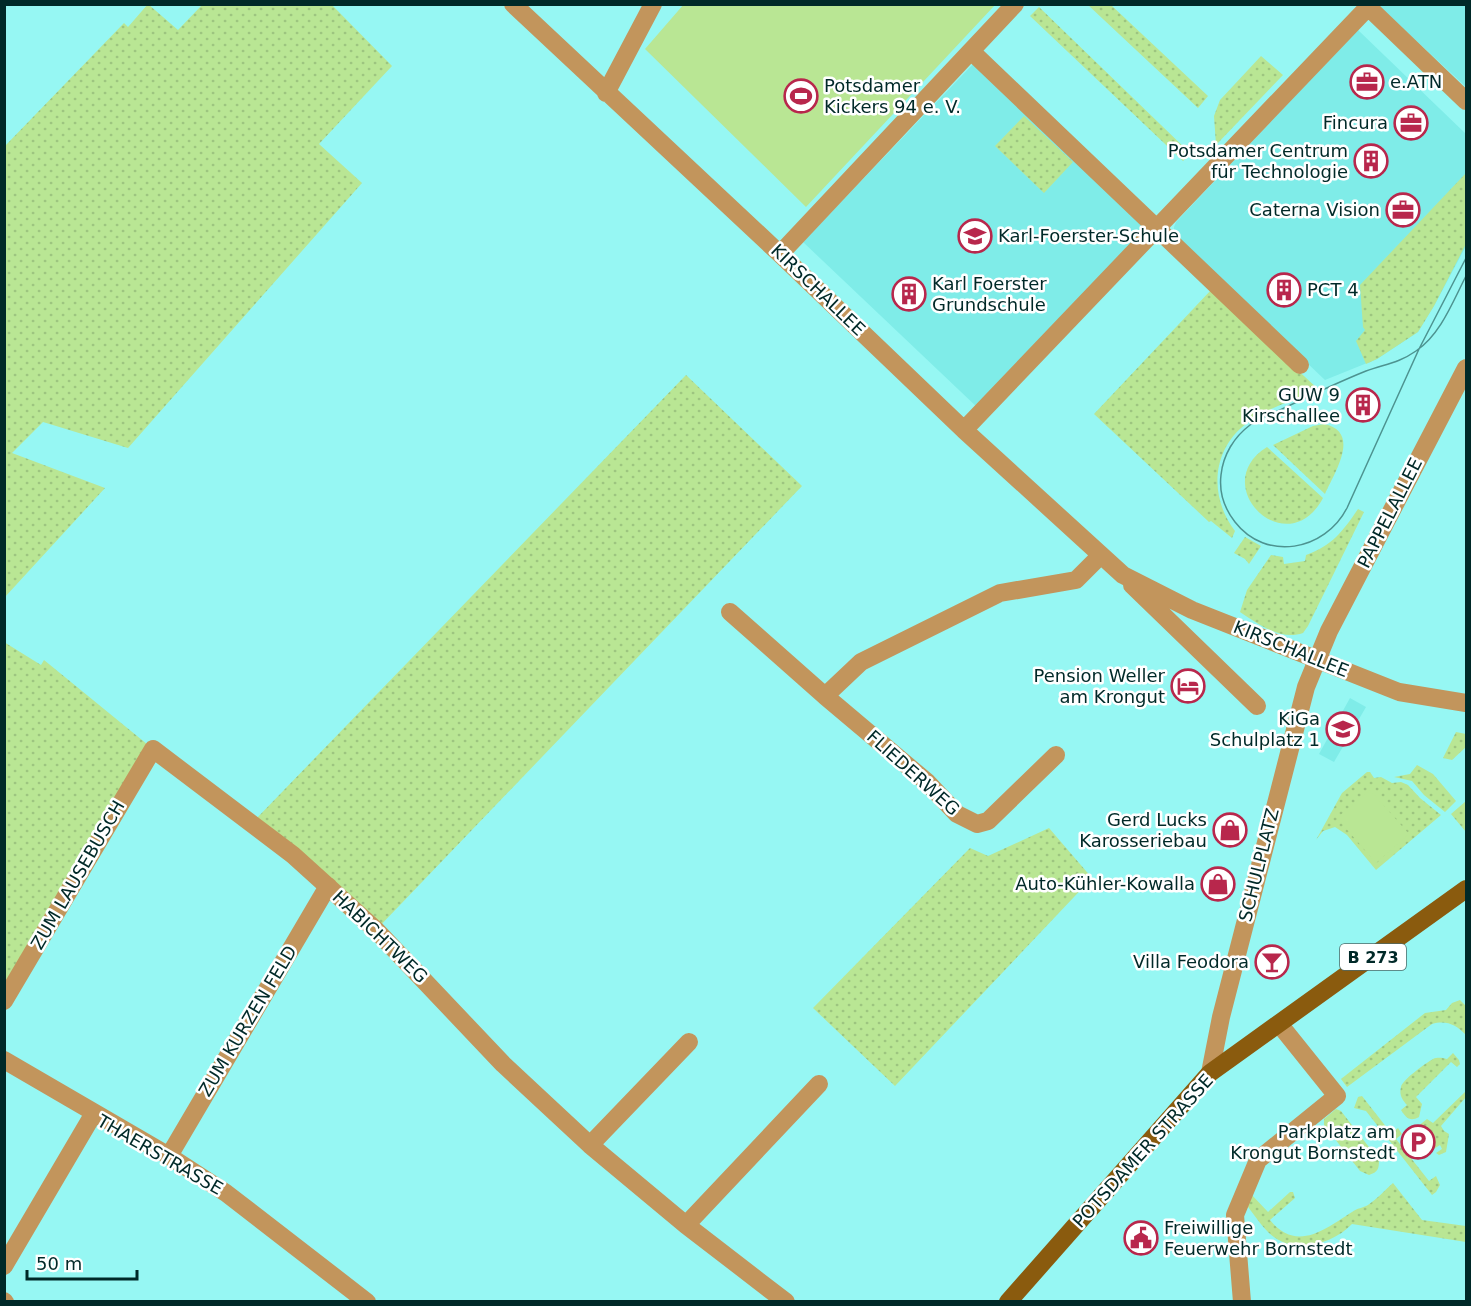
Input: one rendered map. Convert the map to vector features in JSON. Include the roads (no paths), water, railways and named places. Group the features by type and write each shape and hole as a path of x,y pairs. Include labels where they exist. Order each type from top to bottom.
{"main road":[{"name":"POTSDAMER STRASSE","path":"1008,1302 1210,1073 1467,890"}],"street":[{"name":"KIRSCHALLEE","path":"513,4 964,430 1123,575 1257,706"},
{"path":"606,93 653,4"},
{"path":"780,254 1015,4"},
{"path":"964,430 1368,6 1467,101"},
{"path":"971,51 1300,364"},
{"name":"PAPPELALLEE","path":"1317,659 1371,549 1467,368"},
{"path":"825,696 861,662 1000,593 1076,580 1101,555"},
{"name":"KIRSCHALLEE","path":"1123,575 1192,610 1400,692 1467,704"},
{"name":"FLIEDERWEG","path":"730,612 927,783 957,814 977,824 988,821 1056,755"},
{"name":"SCHULPLATZ","path":"1210,1073 1216,1036 1280,784 1303,696 1317,659"},
{"name":"HABICHTWEG","path":"153,749 252,823 328,886 409,963 503,1064 590,1145 786,1302"},
{"name":"ZUM LAUSEBUSCH","path":"4,1001 153,749"},
{"name":"ZUM KURZEN FELD","path":"169,1156 328,886"},
{"path":"1242,1302 1234,1215 1258,1160 1337,1096 1281,1024"},
{"path":"590,1145 689,1042"},
{"path":"4,1060 94,1113"},
{"path":"686,1224 819,1084"},
{"name":"THAERSTRASSE","path":"4,1266 94,1113 169,1156 226,1193 367,1302"}],"tram line":[{"path":"1466,258 1419,349 1347,508 1337,523 1325,534 1310,542 1294,546 1262,543 1248,535 1228,511 1221,488 1224,460 1239,435 1264,417 1344,380 1398,361 1416,351 1425,344 1433,336 1466,276"}],"place":[{"name":"e.ATN","path":"1367,82"},
{"name":"Potsdamer Kickers 94 e. V.","path":"801,96"},
{"name":"Fincura","path":"1411,123"},
{"name":"Potsdamer Centrum für Technologie","path":"1371,161"},
{"name":"Caterna Vision","path":"1403,210"},
{"name":"Karl-Foerster-Schule","path":"975,236"},
{"name":"PCT 4","path":"1284,290"},
{"name":"Karl Foerster Grundschule","path":"909,294"},
{"name":"GUW 9 Kirschallee","path":"1363,405"},
{"name":"Pension Weller am Krongut","path":"1188,686"},
{"name":"KiGa Schulplatz 1","path":"1343,729"},
{"name":"Gerd Lucks Karosseriebau","path":"1230,830"},
{"name":"Auto-Kühler-Kowalla","path":"1218,884"},
{"name":"Villa Feodora","path":"1272,962"},
{"name":"Parkplatz am Krongut Bornstedt","path":"1418,1142"},
{"name":"Freiwillige Feuerwehr Bornstedt","path":"1141,1238"}]}
